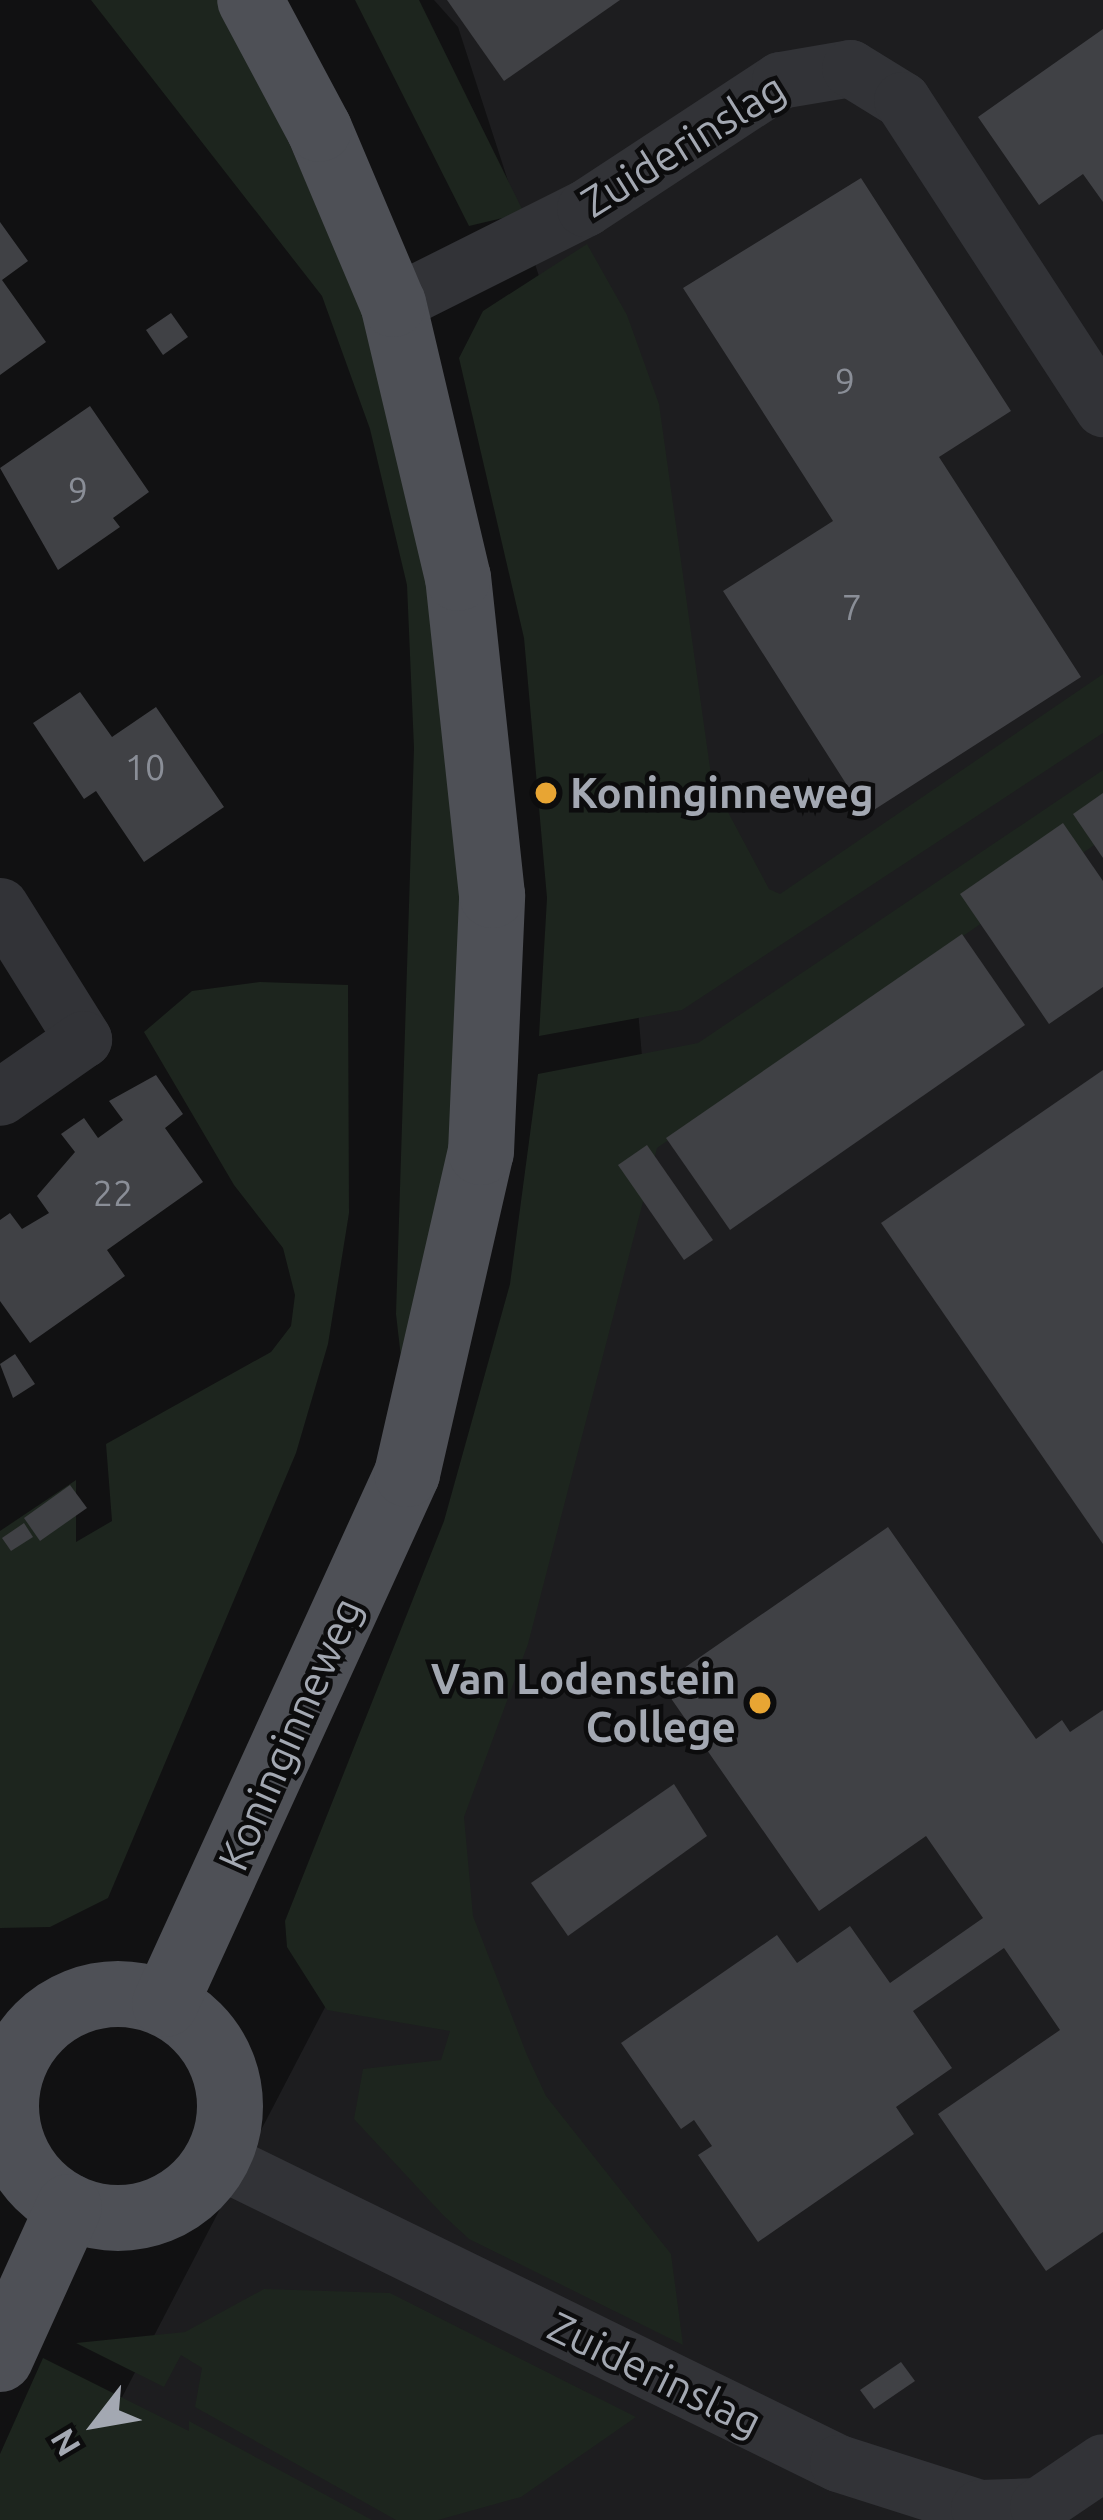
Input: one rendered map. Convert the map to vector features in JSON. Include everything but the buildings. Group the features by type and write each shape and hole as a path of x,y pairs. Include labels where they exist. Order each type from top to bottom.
{"main road":[{"name":"Koninginneweg","path":"165,2004 407,1474 481,1152 492,895 458,578 393,304 319,129 250,0"},
{"path":"122,1995 165,2004 206,2036 224,2071 230,2109 217,2159 179,2201 153,2213 96,2217 69,2207 35,2181 13,2144 5,2102 8,2056 52,2015 79,2001 122,1995"},
{"path":"0,2359 69,2207"}],"street":[{"name":"Zuiderinslag","path":"393,304 585,208 780,80 850,68 902,100 1103,408"},
{"path":"0,906 83,1040 0,1097"},
{"name":"Zuiderinslag","path":"217,2159 838,2463 979,2508 1038,2506 1103,2462"}],"shaded area":[{"path":"91,0 226,0 381,352 415,488 461,788 455,1131 403,1375 396,1314 414,748 407,585 370,429 322,296"},
{"path":"355,0 419,0 524,213 469,226"},
{"path":"434,0 1103,0 1103,2520 75,2520 119,2403 386,1890 643,1068 587,424 458,27"},
{"path":"587,244 627,315 659,404 712,782 769,889 780,894 1103,674 1103,733 682,1010 539,1036 547,898 524,638 459,358 483,311"},
{"path":"1103,770 1103,839 657,1148 528,1644 464,1817 473,1916 527,2055 546,2096 671,2254 683,2345 469,2239 443,2215 354,2119 363,2069 441,2060 450,2031 327,2010 287,1947 285,1921 444,1521 510,1284 538,1074 698,1043"},
{"path":"260,982 348,985 349,1213 328,1344 296,1453 108,1898 50,1927 0,1928 0,1531 76,1480 76,1542 112,1521 106,1444 271,1352 291,1326 295,1295 283,1248 234,1185 144,1032 192,991"},
{"path":"264,2289 390,2293 636,2417 521,2497 438,2520 396,2520 195,2407 202,2368 181,2355 164,2387 76,2343 185,2332"},
{"path":"43,2358 189,2431 189,2421 372,2520 0,2520 0,2454"}],"place":[{"name":"Koninginneweg","path":"546,793"},
{"name":"Van Lodenstein College","path":"760,1703"}]}
